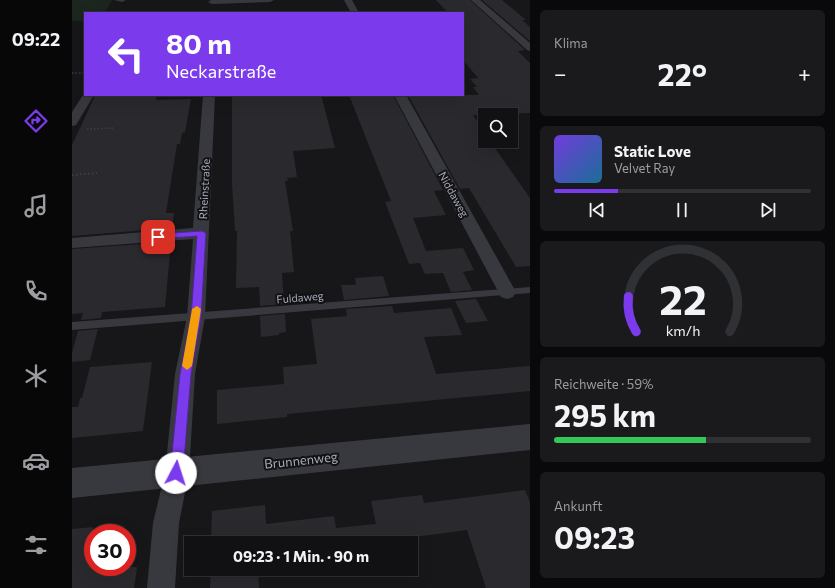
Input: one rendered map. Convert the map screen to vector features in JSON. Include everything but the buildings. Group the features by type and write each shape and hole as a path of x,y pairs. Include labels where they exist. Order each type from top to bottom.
{"street":[{"path":"212,12 212,1 270,0"},
{"path":"348,0 354,12"},
{"path":"475,0 530,48"},
{"path":"72,122 87,96"},
{"name":"Rheinstraße","path":"161,588 166,523 176,473 185,374 196,317 209,96"},
{"name":"Niddaweg","path":"401,96 507,292"},
{"path":"72,243 202,233"},
{"name":"Brunnenweg","path":"72,483 530,436"}],"lane":[{"name":"Fuldaweg","path":"72,326 530,290"}],"path":[{"path":"72,73 84,73"},
{"path":"86,129 115,128"},
{"path":"72,175 97,173"}],"shaded area":[{"path":"72,0 112,0 106,12 84,12 84,21 72,21"}],"slow traffic":[{"path":"187,366 197,309"}],"route":[{"path":"158,237 202,233 196,317 185,374 176,473"}]}
